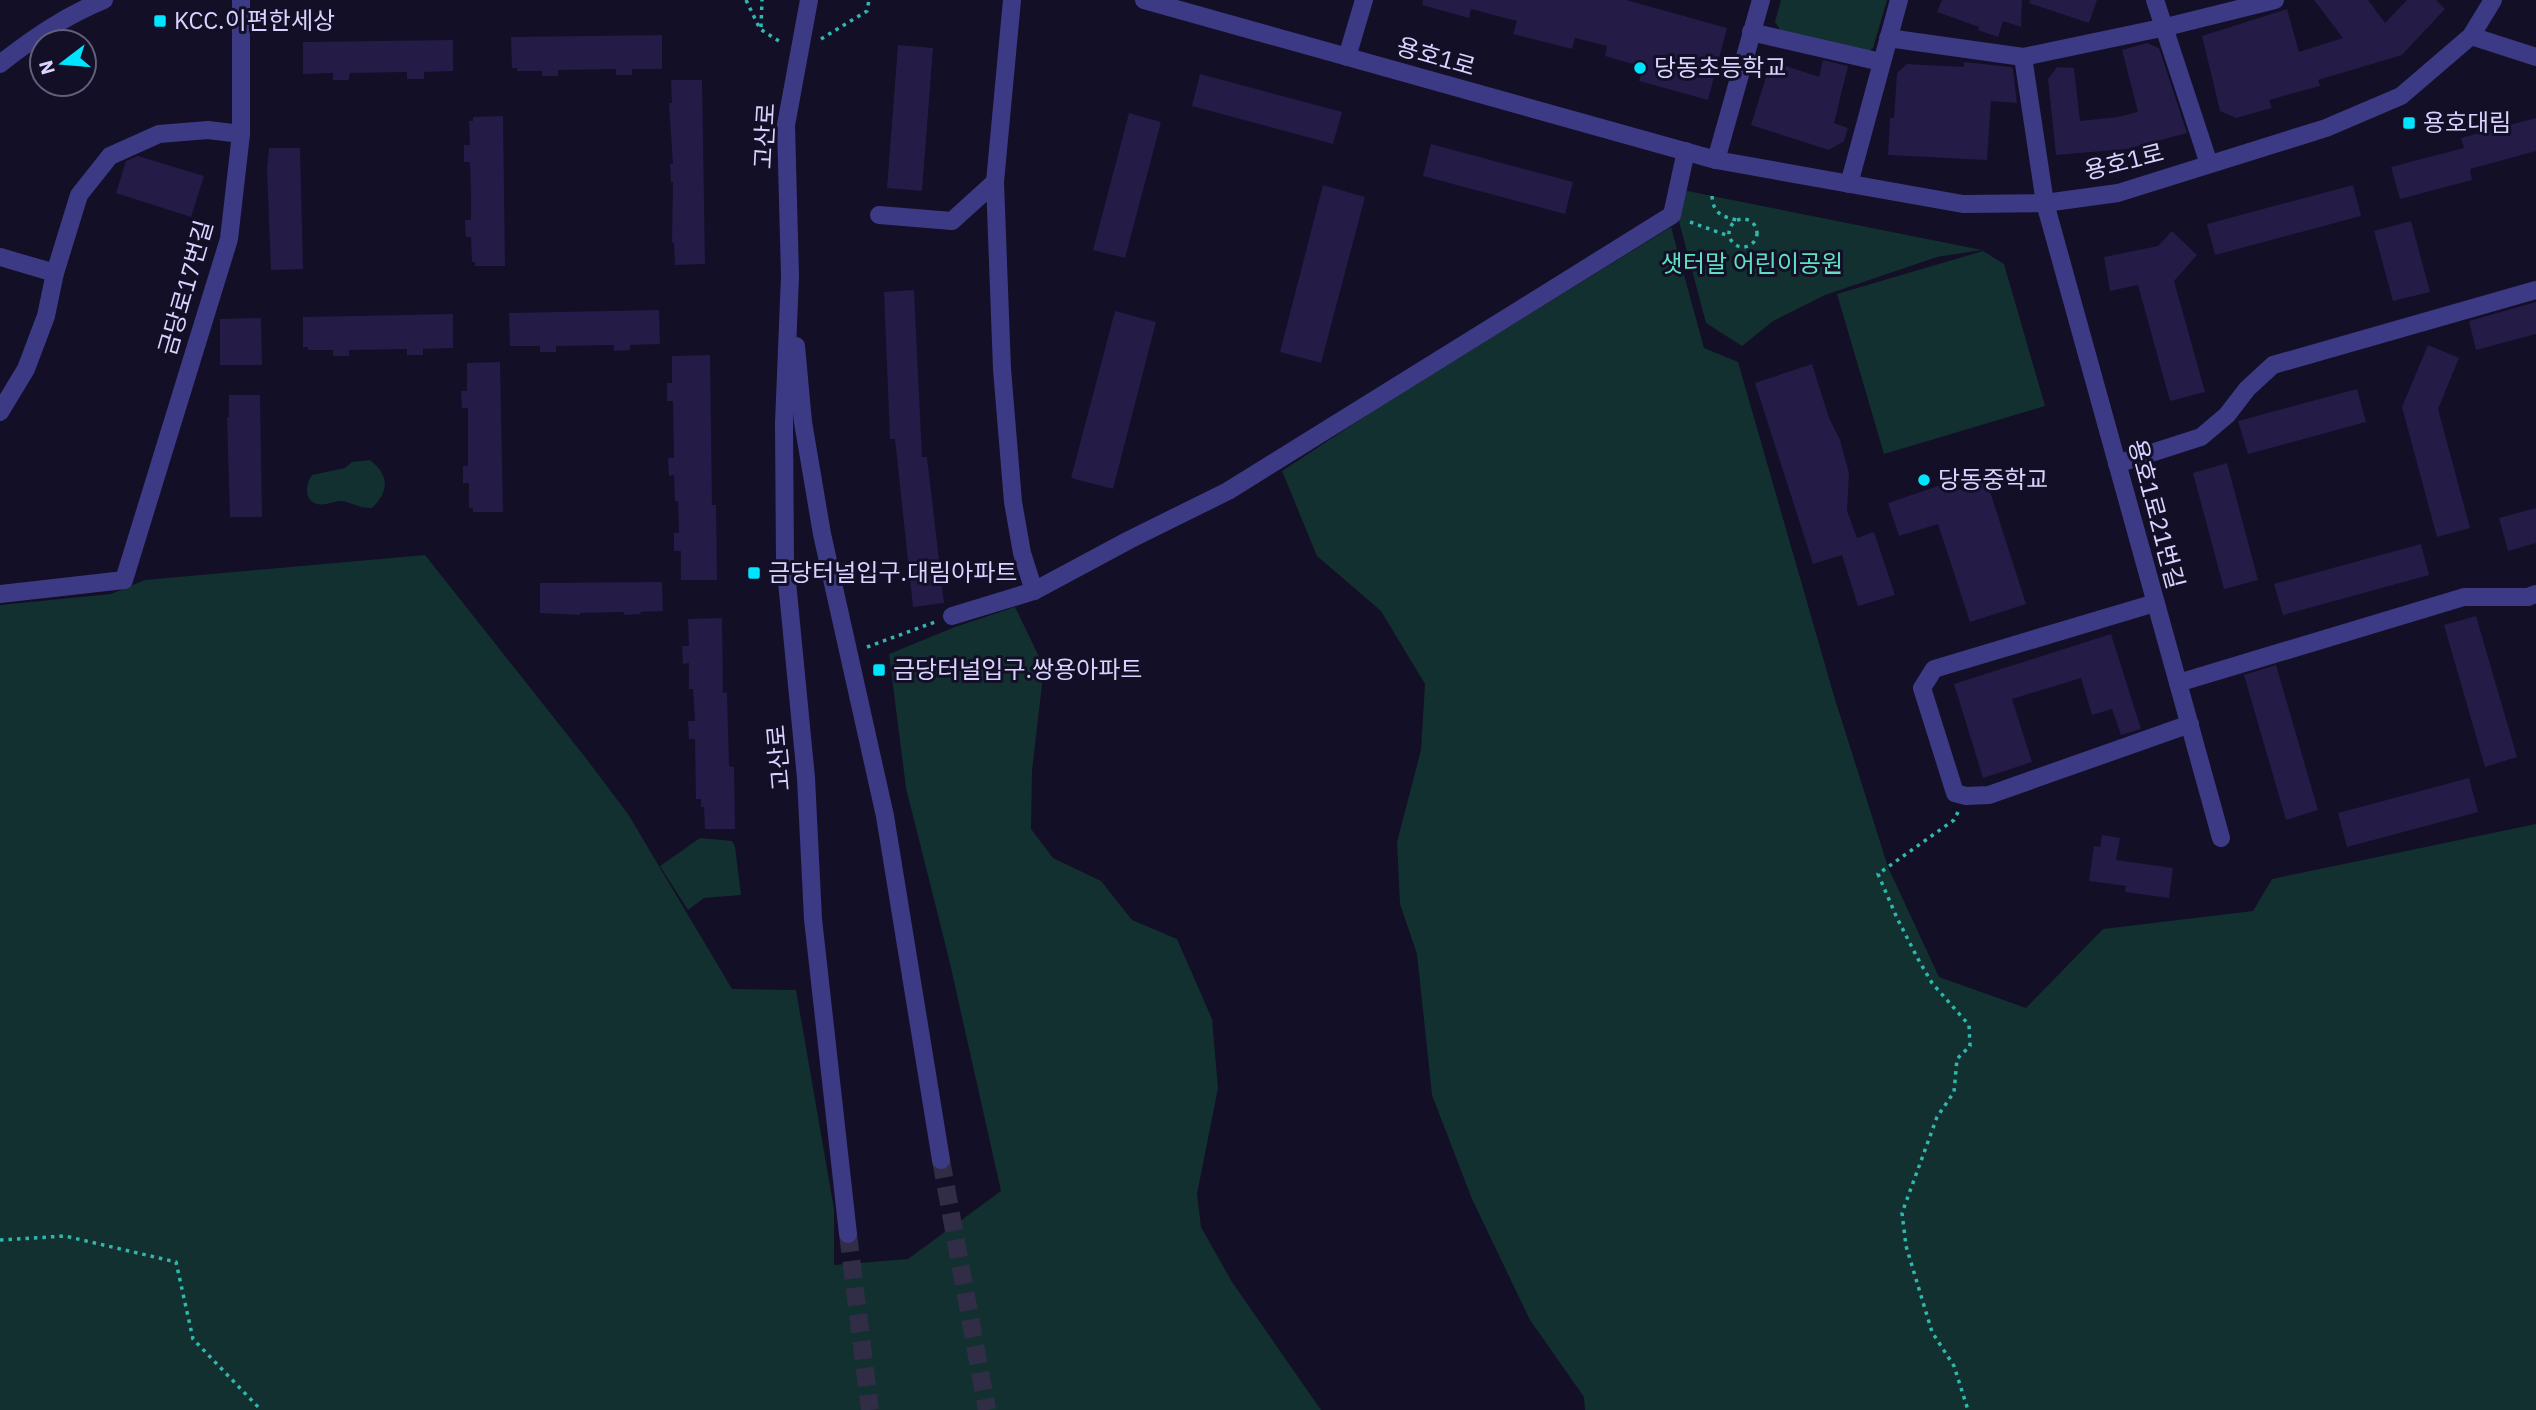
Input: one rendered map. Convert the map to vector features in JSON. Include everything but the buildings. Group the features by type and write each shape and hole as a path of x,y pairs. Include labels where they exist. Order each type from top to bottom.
{"street":[{"path":"0,64 44,31 81,9 104,0"},
{"name":"금당로17번길","path":"0,594 124,580 229,239 241,134 242,0"},
{"name":"고산로","path":"809,0 786,125 790,276 803,422 822,534 885,817 941,1160"},
{"path":"1012,0 995,182 1002,369 1013,502 1022,553 1034,591"},
{"name":"용호1로","path":"1144,0 1716,160 1963,204 2045,203 2118,193 2326,128 2401,96 2471,36 2493,0"},
{"path":"1347,57 1364,0"},
{"path":"1716,160 1761,0"},
{"path":"1849,184 1899,0"},
{"path":"2155,0 2209,164"},
{"path":"1888,38 2023,57 2166,27 2275,0"},
{"path":"1751,32 1881,62"},
{"path":"2471,36 2536,57"},
{"name":"용호1로21번길","path":"2023,57 2045,203 2221,838"},
{"path":"0,412 26,369 46,316 55,273 79,195 110,156 159,134 208,130 241,134"},
{"path":"952,617 1034,591 1228,491 1672,215 1686,152"},
{"path":"879,215 952,221 995,182"},
{"path":"0,257 55,273"},
{"name":"고산로","path":"790,276 783,423 785,561 806,778 813,919 848,1234"},
{"path":"2117,464 2201,437 2227,415 2247,388 2273,365 2536,290"},
{"path":"2178,683 2465,597 2528,597 2536,594"},
{"path":"2155,603 1934,670 1922,688 1955,793 1966,796 1989,795 2190,724"}],"path":[{"path":"746,0 761,29 798,53 867,11 869,0"},
{"path":"761,29 762,0"},
{"path":"1672,215 1729,237 1735,244 1743,247 1755,241 1758,232 1754,223 1746,219 1723,217 1717,211 1712,196"},
{"path":"1729,237 1730,227 1737,220"},
{"path":"848,653 952,617"},
{"path":"1966,796 1954,820 1878,874 1896,918 1932,983 1969,1025 1970,1046 1957,1059 1954,1092 1937,1118 1902,1213 1906,1246 1932,1332 1954,1366 1968,1410"},
{"path":"0,1240 65,1236 176,1262 193,1339 261,1410"}],"green space":[{"path":"1781,0 1887,0 1873,48 1866,54 1780,30 1775,22"},
{"name":"샛터말 어린이공원","path":"1683,190 1982,250 1937,257 1825,295 1773,321 1742,346 1706,323 1677,214"},
{"path":"1671,227 1704,348 1738,362 1834,696 1888,867 1939,977 2026,1008 2103,929 2253,911 2272,879 2536,824 2536,1410 1585,1410 1584,1397 1530,1320 1472,1199 1432,1095 1417,954 1400,904 1397,842 1421,750 1425,684 1381,611 1317,556 1282,471 1393,398"},
{"path":"1983,251 2004,264 2045,406 1884,454 1837,294"},
{"path":"370,460 381,471 385,483 382,495 372,508 339,501 320,504 309,499 307,487 312,475 345,468 352,462"},
{"path":"425,555 628,814 732,989 796,990 834,1209 834,1265 908,1259 1001,1191 949,959 906,788 889,654 955,627 1015,607 1044,667 1032,771 1031,829 1053,858 1101,881 1132,920 1177,939 1212,1019 1218,1088 1197,1194 1201,1227 1232,1282 1321,1410 0,1410 0,605 111,594 145,580"},
{"path":"700,838 732,841 741,895 704,898 688,910 660,866"}],"tunnel":[{"path":"941,1160 987,1410"},
{"path":"848,1234 870,1410"}],"place":[{"name":"KCC.이편한세상","path":"160,21"},
{"name":"당동초등학교","path":"1640,68"},
{"name":"용호대림","path":"2409,123"},
{"name":"당동중학교","path":"1924,480"},
{"name":"금당터널입구.대림아파트","path":"754,573"},
{"name":"금당터널입구.쌍용아파트","path":"879,670"}]}
